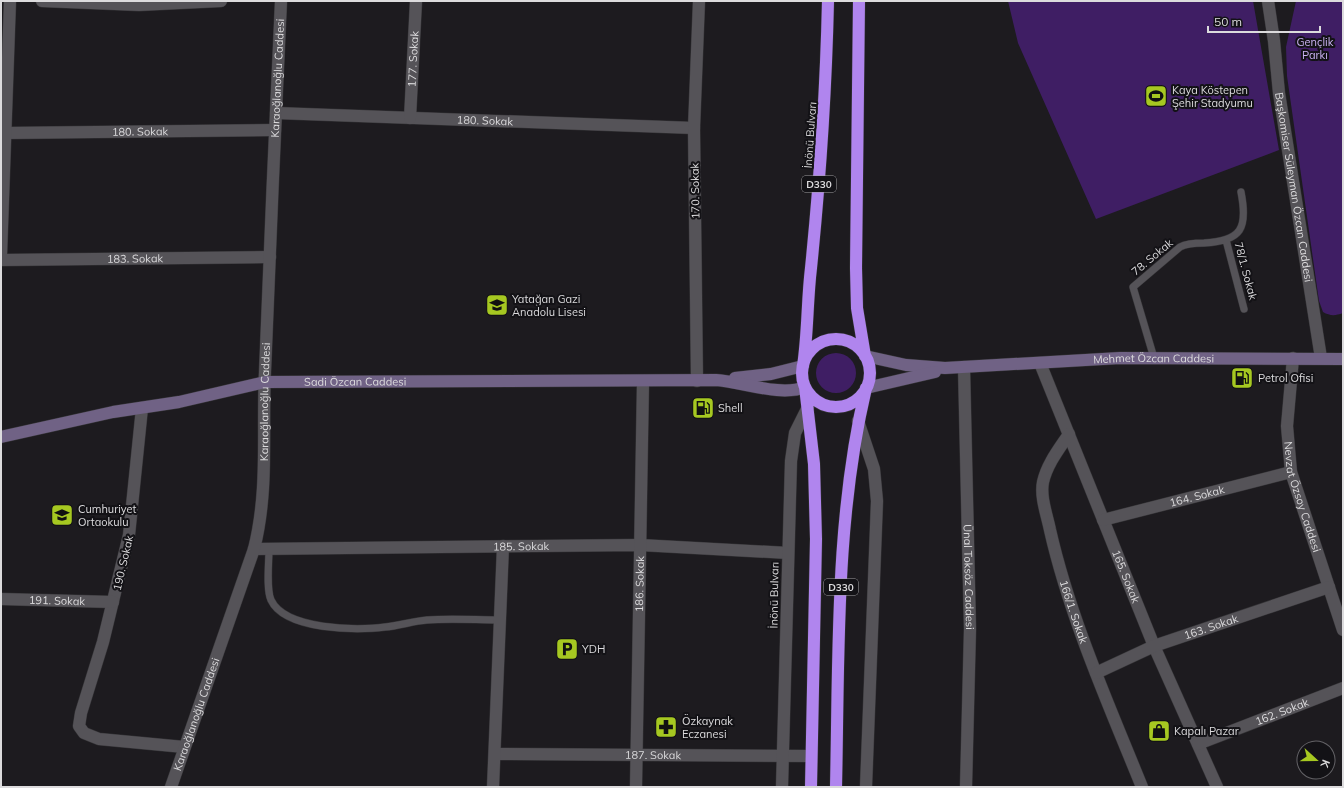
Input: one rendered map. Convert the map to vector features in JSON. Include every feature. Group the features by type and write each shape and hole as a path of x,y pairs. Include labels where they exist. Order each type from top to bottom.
{"highway":[{"name":"İnönü Bulvarı","path":"802,366 807,339 810,270 817,217 826,88 828,1"},
{"path":"859,1 856,268 857,308 870,378 860,397 851,403 835,407 819,403 811,396 805,387 802,376 802,366 813,348 821,342 831,339 841,339 851,342 859,348 865,356"},
{"name":"D330","path":"805,387 814,464 816,539 811,787"},
{"name":"D330","path":"836,787 844,525 858,421 866,388"}],"street":[{"path":"1,256 10,1"},
{"path":"42,1 140,3 221,1"},
{"name":"Karaoğlanoğlu Caddesi","path":"171,787 260,528 266,425 264,382 280,1"},
{"name":"177. Sokak","path":"410,118 416,1"},
{"name":"170. Sokak","path":"697,381 694,128 699,1"},
{"name":"Başkomiser Süleyman Özcan Caddesi","path":"1268,1 1279,93 1321,358"},
{"path":"1271,16 1279,1"},
{"name":"180. Sokak","path":"276,113 694,128"},
{"name":"180. Sokak","path":"6,132 275,130"},
{"name":"183. Sokak","path":"1,260 270,257"},
{"name":"Mehmet Özcan Caddesi","path":"865,356 906,365 964,367 1154,358 1343,358"},
{"name":"Nevzat Özsoy Caddesi","path":"1293,358 1287,426 1291,472 1342,625"},
{"name":"165. Sokak","path":"1040,363 1154,646 1217,787"},
{"name":"Sadi Özcan Caddesi","path":"1,437 68,421 179,402 264,382 697,381 771,374 802,366"},
{"name":"Mehmet Özcan Caddesi","path":"866,388 923,374 964,367"},
{"name":"Ünal Toksöz Caddesi","path":"964,367 970,622 966,787"},
{"name":"Sadi Özcan Caddesi","path":"716,380 732,381 780,391 796,391 805,387"},
{"name":"186. Sokak","path":"636,787 643,382"},
{"name":"İnönü Bulvarı","path":"782,787 792,445 795,433 808,407"},
{"name":"190. Sokak","path":"142,408 130,535 103,642 80,713 79,726 88,736 108,740 184,747"},
{"path":"858,421 874,469 877,501 866,787"},
{"name":"166/1. Sokak","path":"1069,434 1047,469 1043,483 1044,501 1057,559 1096,673 1142,787"},
{"name":"164. Sokak","path":"1103,520 1291,472"},
{"name":"185. Sokak","path":"254,549 640,545 788,553"},
{"path":"493,787 503,546"},
{"name":"163. Sokak","path":"1096,673 1154,646 1329,587"},
{"name":"191. Sokak","path":"1,599 113,602"},
{"name":"162. Sokak","path":"1198,744 1343,688"},
{"name":"187. Sokak","path":"495,754 811,756"}],"lane":[{"path":"1226,240 1232,238 1240,229 1244,216 1241,192"},
{"name":"78/1. Sokak","path":"1226,240 1244,308"},
{"name":"78. Sokak","path":"1154,358 1133,286 1180,246 1186,244 1220,242 1226,240"},
{"path":"269,549 269,591 271,600 287,616 298,621 348,629 368,629 425,620 500,620"}],"green space":[{"name":"Kaya Köstepen Şehir Stadyumu","path":"1008,1 1253,1 1279,150 1096,219 1018,43"},
{"name":"Gençlik Parkı","path":"1296,1 1343,1 1343,313 1335,315 1330,315 1323,312 1319,301 1287,76 1286,47"},
{"path":"840,353 847,356 853,362 856,373 855,381 847,390 840,393 832,393 825,390 817,381 816,369 819,362 828,354"}],"place":[{"name":"Kaya Köstepen Şehir Stadyumu","path":"1156,96"},
{"name":"Yatağan Gazi Anadolu Lisesi","path":"497,305"},
{"name":"Petrol Ofisi","path":"1242,378"},
{"name":"Shell","path":"703,408"},
{"name":"Cumhuriyet Ortaokulu","path":"62,515"},
{"name":"YDH","path":"567,649"},
{"name":"Özkaynak Eczanesi","path":"666,727"},
{"name":"Kapalı Pazar","path":"1159,731"}]}
